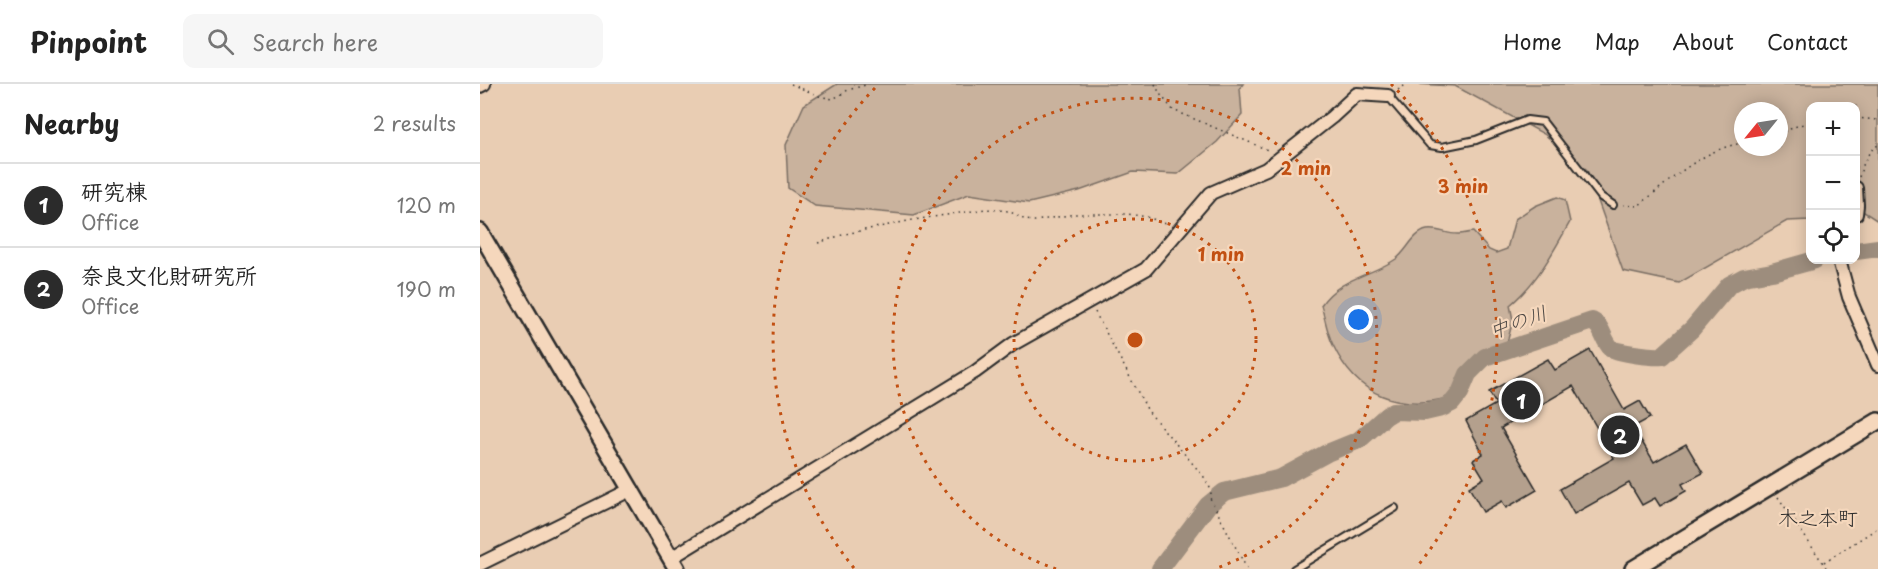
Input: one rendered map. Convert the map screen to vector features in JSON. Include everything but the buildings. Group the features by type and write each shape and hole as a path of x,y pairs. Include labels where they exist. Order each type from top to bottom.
{"street":[{"path":"480,232 674,563 975,372 1013,344 1146,269 1211,193 1266,169 1332,117 1357,94 1388,96"},
{"path":"1840,264 1849,297 1878,365"},
{"path":"1633,569 1878,421"},
{"path":"480,564 632,489"}],"lane":[{"path":"1388,96 1430,145 1442,147 1476,140 1527,120 1543,122 1602,197 1613,205"},
{"path":"1294,569 1395,508"}],"path":[{"path":"791,84 819,96 833,99 848,90 869,84"},
{"path":"1155,84 1173,110 1283,156"},
{"path":"1860,118 1878,120"},
{"path":"1788,130 1806,123"},
{"path":"1613,205 1638,206 1679,174 1711,153 1734,144"},
{"path":"1860,174 1864,162 1878,145"},
{"path":"818,243 856,231 986,210 1009,211 1025,220 1075,214 1128,214 1147,217 1180,230"},
{"path":"1089,300 1148,411 1210,487 1212,494 1210,498 1247,569"},
{"path":"1770,486 1827,569"},
{"path":"1824,563 1878,528"}],"shaded area":[{"path":"837,84 1243,84 1240,88 1242,115 1217,142 1178,174 1133,172 1079,191 1029,203 969,194 914,215 815,206 788,188 786,145 804,105"},
{"path":"1414,84 1878,84 1878,221 1860,209 1860,102 1806,102 1806,220 1787,221 1679,283 1623,271 1587,170 1544,134 1455,86"},
{"path":"1557,197 1565,200 1570,222 1536,277 1510,305 1513,320 1507,343 1495,352 1482,354 1463,373 1452,397 1415,402 1398,400 1382,396 1367,388 1354,377 1343,363 1329,336 1321,305 1328,296 1346,283 1396,259 1414,238 1427,230 1455,234 1473,232 1489,250 1496,253 1507,249 1515,219 1535,206"}],"waterway":[{"name":"中の川","path":"1860,250 1878,248"},
{"name":"中の川","path":"1160,569 1208,505 1224,492 1281,478 1327,453 1359,440 1394,411 1425,412 1452,403 1460,393 1468,374 1485,357 1592,321 1596,323 1614,350 1662,356 1692,329 1729,285 1744,277 1806,263"}],"place":[{"name":"研究棟","path":"1521,400"},
{"name":"奈良文化財研究所","path":"1620,435"}],"district":[{"name":"木之本町","path":"1818,518"}]}
